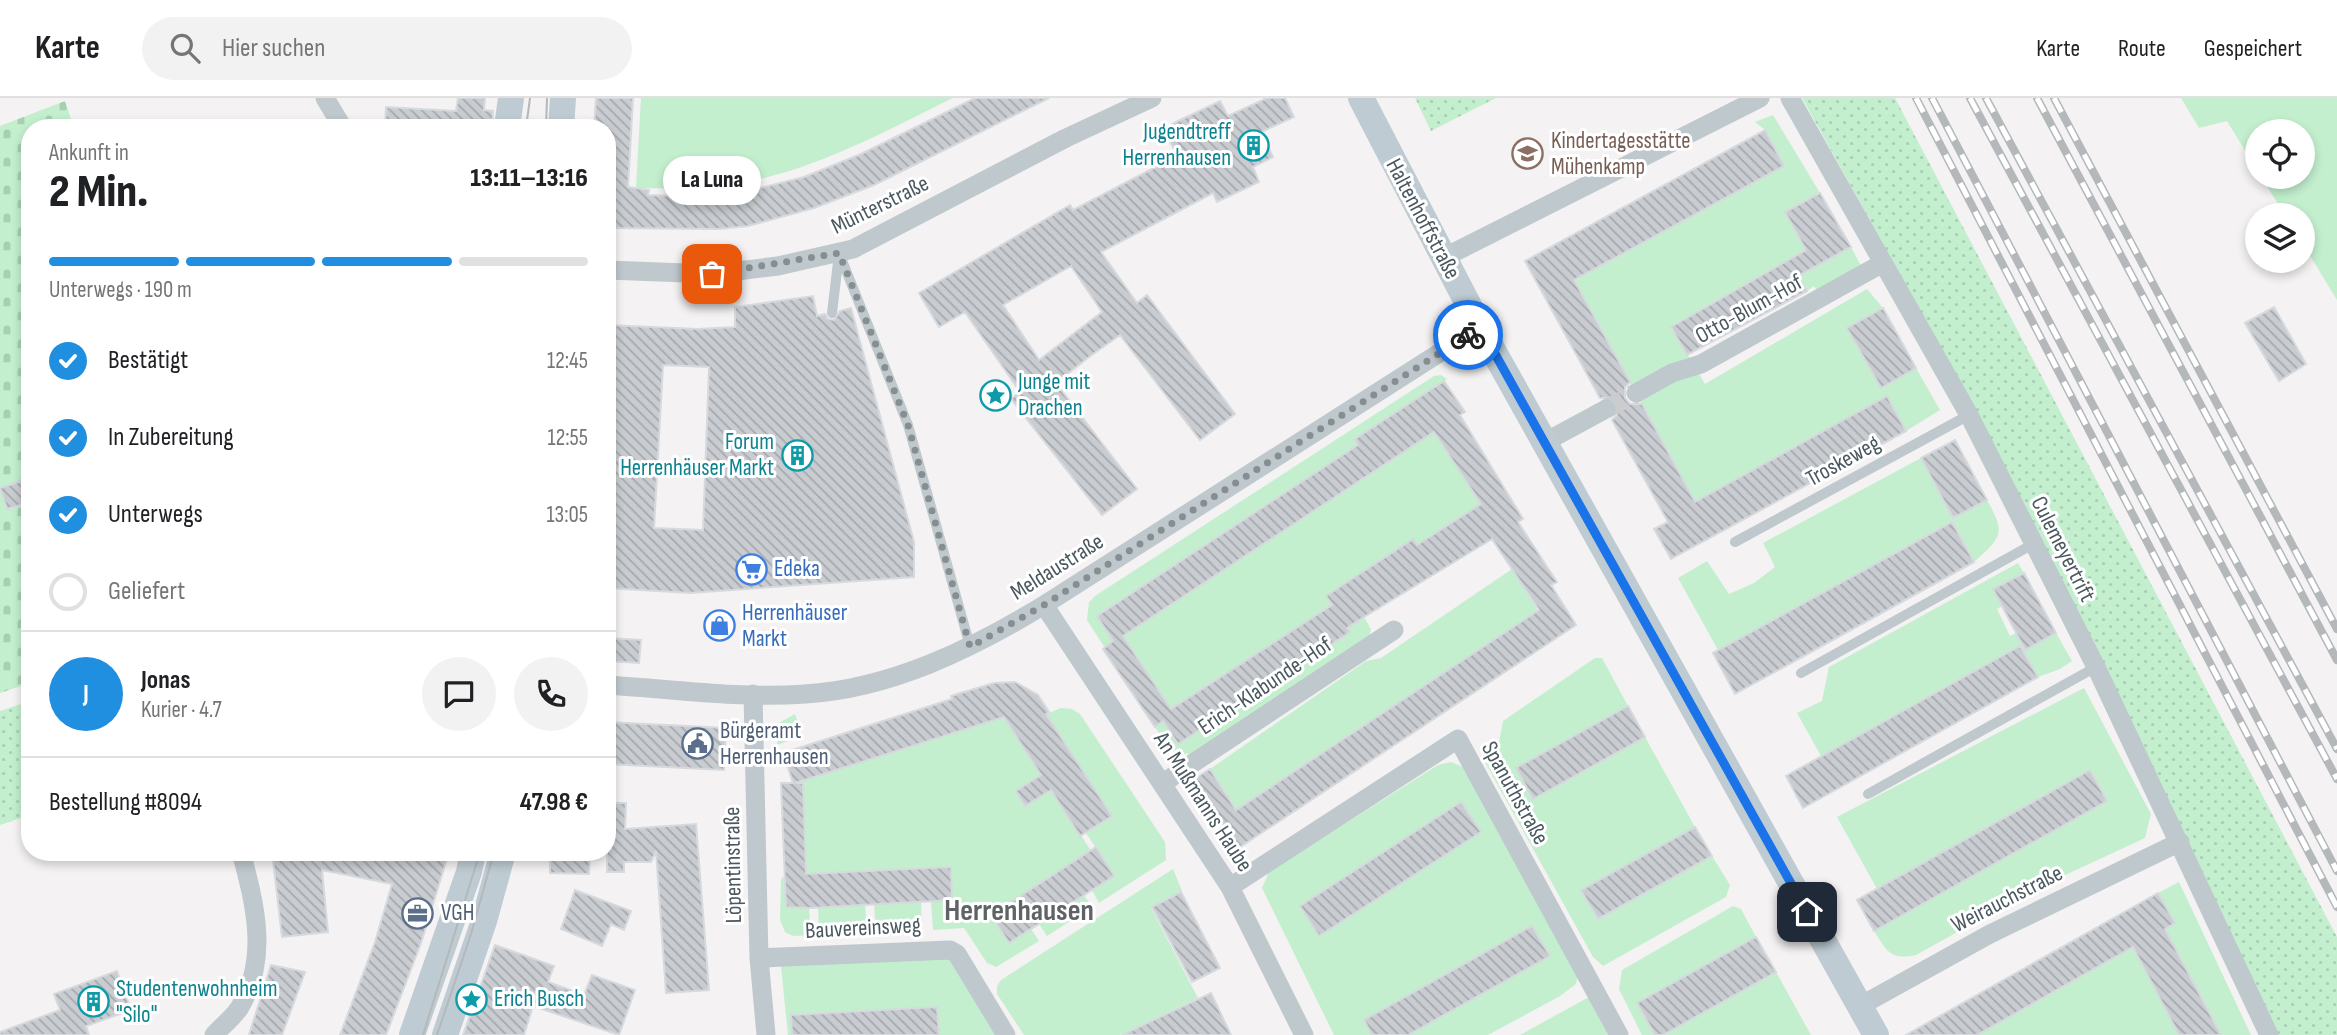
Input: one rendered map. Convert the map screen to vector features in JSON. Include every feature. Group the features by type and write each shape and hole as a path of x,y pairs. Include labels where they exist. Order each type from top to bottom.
{"street":[{"path":"325,98 338,119"},
{"path":"509,119 511,98"},
{"path":"562,119 563,98"},
{"name":"Münterstraße","path":"616,270 712,274 853,249 1066,138 1152,98"},
{"name":"Haltenhoffstraße","path":"1361,98 1480,327 1876,1035"},
{"path":"1443,258 1760,98"},
{"name":"Culemeyertrift","path":"1790,98 1969,415 2096,667 2269,1035"},
{"name":"Otto-Blum-Hof","path":"1636,393 1672,373 1701,364 1883,263"},
{"name":"Meldaustraße","path":"616,686 753,694 807,694 890,678 970,647 1044,605 1480,327"},
{"path":"1545,442 1606,409"},
{"name":"An Mußmanns Haube","path":"1044,605 1230,887 1304,1035"},
{"name":"Erich-Klabunde-Hof","path":"1163,783 1394,630"},
{"name":"Löpentinstraße","path":"753,694 759,958 766,1035"},
{"name":"Spanuthstraße","path":"1230,887 1458,739 1619,1035"},
{"name":"Weirauchstraße","path":"1860,1006 1990,934 2180,842"},
{"path":"214,1035 240,1008 256,968 258,922 243,861"},
{"path":"412,1035 471,861"},
{"path":"445,1035 484,921 501,861"},
{"name":"Bauvereinsweg","path":"759,958 950,950 957,954 1006,1035"}],"lane":[{"path":"832,313 839,253"},
{"path":"839,253 908,425 970,647"},
{"name":"Troskeweg","path":"1735,542 1969,415"},
{"path":"1801,673 2033,544"},
{"path":"1868,794 2096,667"}],"green space":[{"path":"641,98 953,98 836,154 775,175 711,187 636,188"},
{"path":"1415,98 1496,98 1431,131"},
{"path":"1802,98 1895,98 2337,937 2337,1035 2269,1035 1892,260"},
{"path":"2181,98 2337,98 2337,300 2315,264 2315,203 2277,203 2269,189 2315,189 2315,119 2245,119 2245,150 2227,121 2199,128"},
{"path":"65,101 71,119 21,119 21,686 0,693 0,126"},
{"path":"1773,115 1820,193 1785,212 1816,266 1851,247 1861,266 1817,291 1814,286 1807,291 1789,260 1671,326 1705,384 1867,289 1883,308 1847,328 1881,388 1916,368 1940,410 1906,431 1887,397 1695,502 1574,281 1783,166 1765,130 1755,122"},
{"path":"1441,375 1447,379 1355,439 1358,445 1097,615 1114,642 1105,648 1087,620 1089,602 1095,596 1434,376"},
{"path":"1443,426 1487,500 1417,545 1413,539 1326,596 1332,605 1171,709 1123,636"},
{"path":"1921,458 1953,518 1987,500 1999,528 1991,547 1974,562 1951,522 1718,650 1678,578 1707,561 1729,594 1754,583 1775,567 1763,543"},
{"path":"2018,563 2024,573 1994,589 2003,606 1997,609 2010,636 2016,633 2025,649 2056,633 2072,661 2060,669 2038,677 2020,646 1821,756 1797,713 1822,701 1829,667"},
{"path":"1512,569 1538,611 1236,810 1210,769 1366,661 1381,658"},
{"path":"1364,617 1371,629 1369,638 1193,758 1187,753 1175,756 1155,727 1163,721 1178,744 1350,632 1347,628"},
{"path":"1595,658 1602,658 1628,706 1517,768 1533,799 1645,737 1695,827 1582,890 1597,919 1712,856 1730,885 1726,897 1603,966 1593,957 1485,762 1497,753 1503,721"},
{"path":"2084,688 2151,814 2145,838 2035,889 1916,955 1901,957 1891,953 1874,931 2107,801 2089,770 1877,889 1837,817"},
{"path":"21,704 21,818 0,825 0,711"},
{"path":"1061,708 1072,709 1080,714 1165,842 1166,860 1099,903 1092,890 1114,875 1086,833 1112,816 1046,714"},
{"path":"795,714 802,736 777,745 779,723"},
{"path":"997,718 1007,719 1091,851 991,915 1009,943 1031,929 1039,941 996,967 987,963 964,928 933,930 931,901 952,899 950,867 800,874 806,868 803,781"},
{"path":"1451,762 1463,767 1578,974 1576,984 1560,996 1488,1035 1334,1035 1262,888 1269,872 1438,765"},
{"path":"1173,869 1182,891 1151,908 1198,998 1120,1035 1024,1035 997,994 997,986 1001,980"},
{"path":"784,876 786,907 809,908 811,935 793,936 785,932 780,920 781,879"},
{"path":"2179,882 2251,1035 1977,1035 2175,924 2158,893"},
{"path":"1084,895 1092,907 1047,936 1039,924"},
{"path":"921,901 922,930 876,932 874,903"},
{"path":"865,904 867,933 819,935 818,906"},
{"path":"1733,906 1741,909 1756,937 1637,1003 1655,1035 1642,1035 1619,989 1622,970"},
{"path":"941,948 1006,1035 939,1035 937,1007 792,1014 792,1035 788,1035 780,957"},
{"path":"1776,972 1811,1035 1663,1035"},
{"path":"1589,997 1608,1035 1520,1035"}],"building":[{"path":"458,98 485,98 484,110 493,111 493,119 385,119 386,107 456,111"},
{"path":"596,98 633,98 628,187 649,190 648,195 676,196 744,192 804,177 861,154 975,98 1049,98 874,185 814,208 748,226 719,229 616,228 616,119 595,119"},
{"path":"1267,98 1285,98 1294,117 1261,132 1273,157 1253,167 1259,182 1217,202 1213,193 1101,252 1137,303 1147,295 1235,414 1200,440 1120,335 1089,357 1056,383 1137,489 1102,515 1011,399 1020,392 965,312 939,327 919,293 1070,205 1073,210 1177,156 1164,129 1220,101 1228,116","holes":["1071,266 1102,312 1039,360 1003,305"]},
{"path":"1765,130 1784,166 1574,280 1630,382 1625,387 1625,398 1630,404 1642,404 1695,502 1887,396 1906,431 1671,559 1654,529 1668,522 1612,420 1617,415 1617,404 1612,398 1600,398 1525,261"},
{"path":"1820,193 1851,247 1798,276 1807,291 1687,355 1671,327 1806,250 1785,212"},
{"name":"Forum Herrenhäuser Markt","path":"813,296 817,316 825,314 828,319 834,320 840,311 851,308 914,542 914,577 690,593 616,589 616,325 698,329 735,327 735,307","holes":["663,365 709,367 703,530 654,528"]},
{"path":"2274,307 2306,364 2279,381 2245,323"},
{"path":"1883,308 1916,368 1881,388 1847,328"},
{"path":"1444,381 1465,412 1460,415 1523,519 1518,522 1557,582 1551,585 1576,625 1237,849 1192,780 1210,769 1236,810 1539,610 1492,539 1347,628 1350,632 1178,744 1163,721 1155,727 1103,649 1113,641 1097,616 1358,445 1355,439","holes":["1434,432 1481,504 1417,545 1413,539 1326,596 1332,605 1171,709 1123,636"]},
{"path":"1955,440 1987,500 1953,518 1921,458"},
{"path":"21,481 21,505 7,509 0,488"},
{"path":"1952,522 1974,562 1735,694 1713,653"},
{"path":"2024,573 2056,633 2025,650 1993,589"},
{"path":"616,639 641,640 639,663 616,662"},
{"path":"2020,646 2038,677 1803,808 1786,776"},
{"path":"1015,682 1038,695 1049,712 1046,714 1112,816 1080,836 1051,790 1025,806 1016,791 1041,775 1004,717 795,783 803,783 806,874 951,867 952,900 786,907 781,783 793,783 783,753 952,699 951,696 994,683"},
{"path":"1628,706 1645,737 1533,799 1516,768"},
{"path":"616,722 726,728 724,770 616,764"},
{"path":"2090,770 2107,801 1874,931 1857,900"},
{"path":"1461,802 1481,832 1319,936 1300,906"},
{"path":"616,803 626,803 625,829 696,824 709,990 666,993 656,851 651,862 624,862 624,872 607,872 607,861 616,861"},
{"path":"1695,827 1712,856 1598,919 1581,890"},
{"path":"1096,847 1114,876 1009,943 991,915"},
{"path":"273,861 446,861 421,943 386,1035 340,1035 375,942 392,884 322,870 328,932 282,937"},
{"path":"550,861 590,861 589,874 550,873"},
{"path":"575,890 631,911 624,930 611,924 602,946 561,929"},
{"path":"1181,892 1220,968 1192,982 1152,907"},
{"path":"2158,893 2175,923 2165,929 2221,1035 2179,1035 2133,947 1977,1035 1906,1035"},
{"path":"1532,926 1550,956 1408,1035 1372,1035 1364,1020"},
{"path":"1756,937 1776,972 1663,1035 1655,1035 1637,1003"},
{"path":"495,945 554,966 548,982 584,995 592,975 635,990 619,1035 533,1006 524,1035 463,1035"},
{"path":"271,965 305,972 282,1035 249,1035"},
{"name":"Studentenwohnheim \"Silo\"","path":"117,971 131,1010 86,1026 89,1035 0,1035 0,1032 60,1010 54,994"},
{"path":"1211,993 1231,1035 1122,1035"},
{"path":"937,1007 939,1035 792,1035 791,1015"}],"tunnel":[{"path":"1606,409 1636,393"}],"tram line":[{"path":"527,119 530,98"},
{"path":"546,119 547,98"},
{"path":"423,1035 477,861"},
{"path":"437,1035 471,934 491,861"}],"railway":[{"path":"1916,98 2337,907"},
{"path":"1932,98 2337,871"},
{"path":"1970,98 2337,779"},
{"path":"1986,98 2337,749"},
{"path":"2037,98 2337,660"},
{"path":"2054,98 2337,629"}],"way so far":[{"path":"712,274 778,266 839,253 908,425 970,647 1044,605 1468,335"}],"place":[{"name":"Jugendtreff Herrenhausen","path":"1254,145"},
{"name":"Kindertagesstätte Mühenkamp","path":"1528,154"},
{"name":"La Luna","path":"712,274"},
{"name":"Junge mit Drachen","path":"995,395"},
{"name":"Forum Herrenhäuser Markt","path":"797,455"},
{"name":"Edeka","path":"751,569"},
{"name":"Herrenhäuser Markt","path":"719,626"},
{"name":"Bürgeramt Herrenhausen","path":"697,744"},
{"name":"VGH","path":"418,913"},
{"name":"Erich Busch","path":"471,999"},
{"name":"Studentenwohnheim \"Silo\"","path":"93,1002"}],"district":[{"name":"Herrenhausen","path":"1019,911"}],"route":[{"path":"1468,335 1480,327 1807,912"}]}
